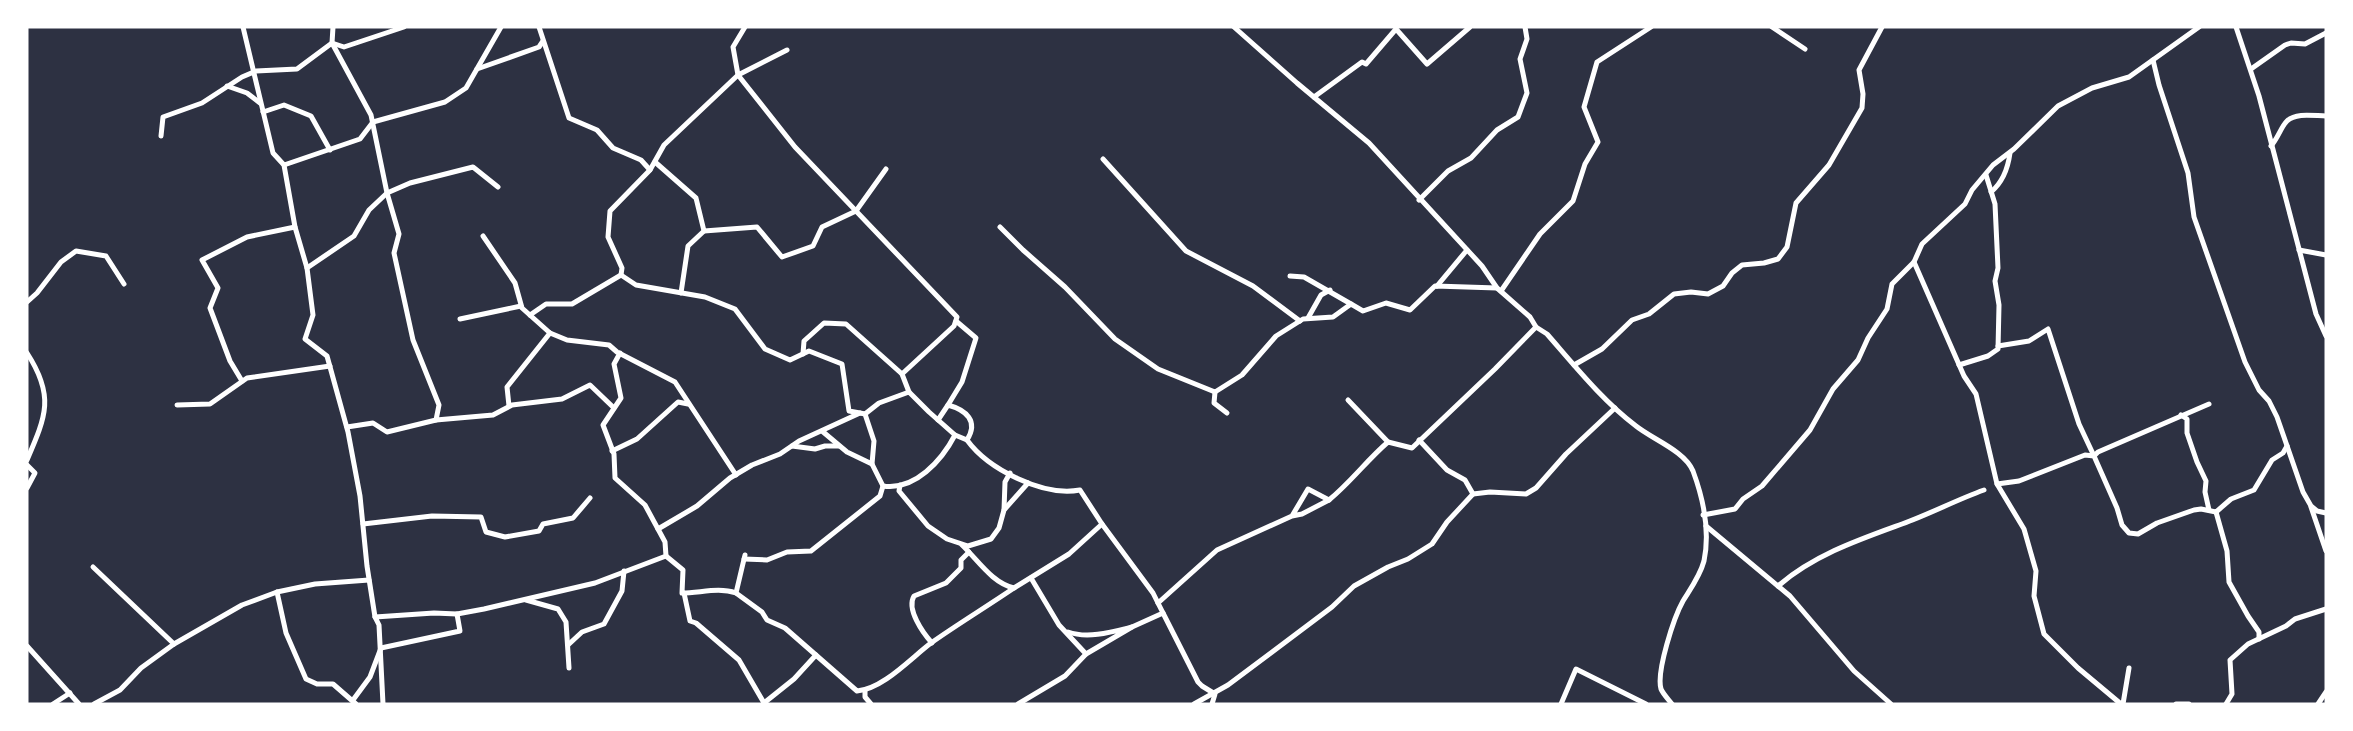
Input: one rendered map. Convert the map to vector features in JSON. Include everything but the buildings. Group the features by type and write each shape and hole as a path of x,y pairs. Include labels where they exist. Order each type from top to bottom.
{"street":[{"path":"243,27 273,153 284,165 295,227 307,268 313,315 305,339 327,356 347,427 360,496 369,580 375,617 379,625 383,704"},
{"path":"333,27 332,43 373,122 387,193 399,234 394,253 413,340 439,405 436,420"},
{"path":"332,43 344,46 404,27"},
{"path":"284,165 360,140 373,122 445,102 466,88 501,27"},
{"path":"539,27 569,118 597,130 613,148 641,160 650,170"},
{"path":"745,27 733,47 738,75 795,147 957,317 954,326 902,374"},
{"path":"1234,27 1368,143 1482,266 1499,289 1530,317 1536,327 1546,334 1615,408 1637,427 1675,450 1690,464 1706,526 1704,561 1699,576 1682,603 1672,626 1661,671 1661,690 1672,704"},
{"path":"1314,97 1362,62 1366,64 1396,29 1426,64 1470,27"},
{"path":"1419,200 1448,171 1470,158 1497,130 1518,117 1527,93 1520,59 1527,39 1525,27"},
{"path":"1499,289 1540,234 1573,201 1585,164 1598,142 1584,107 1597,62 1651,27"},
{"path":"1772,27 1805,49"},
{"path":"1574,365 1602,349 1632,320 1649,314 1674,294 1691,292 1708,294 1723,286 1732,273 1742,265 1778,259 1787,247 1797,203 1829,165 1862,108 1863,94 1859,70 1882,27"},
{"path":"1703,515 1735,509 1743,499 1762,486 1810,430 1833,389 1858,360 1868,338 1887,309 1892,284 1914,262 1922,244 1965,204 1972,190 1993,165 2010,153 2058,106 2092,88 2129,77 2199,27"},
{"path":"2236,27 2251,69 2316,314 2326,336"},
{"path":"2251,69 2286,45 2305,44 2326,33"},
{"path":"477,69 539,47 543,41"},
{"path":"161,136 163,117 202,104 254,72 297,69 332,43"},
{"path":"621,275 622,268 608,237 610,211 650,170 664,145 738,75 787,50"},
{"path":"2153,60 2188,173 2192,208 2208,257 2245,362 2259,390 2277,417 2294,470 2311,506 2326,551"},
{"path":"228,86 247,93 261,103"},
{"path":"263,112 284,105 311,116 330,150"},
{"path":"2271,146 2286,122 2293,117 2326,116"},
{"path":"1991,192 2003,178 2010,153"},
{"path":"1103,159 1186,251 1253,286 1300,321"},
{"path":"655,162 696,198 704,231"},
{"path":"307,268 354,236 369,210 387,193 410,183 473,167 498,187"},
{"path":"681,293 688,246 704,231 757,227 782,257 813,246 822,227 856,211 886,169"},
{"path":"1986,175 1995,204 1998,268 1995,281 1999,305 1998,346"},
{"path":"242,381 230,361 210,308 218,288 202,260 247,237 295,227"},
{"path":"1000,227 1065,287 1115,339 1158,369 1215,392"},
{"path":"483,236 515,283 521,306 550,333 567,340 609,345 675,382 736,475"},
{"path":"1290,276 1304,277 1363,311 1386,303 1410,310 1437,286 1467,250"},
{"path":"2299,250 2326,255"},
{"path":"27,302 61,262 76,251 106,256 124,284"},
{"path":"1914,262 1959,365 1976,394 1997,484 2024,529 2036,571 2034,596 2044,634 2078,668 2122,704 2129,668"},
{"path":"621,275 636,285 705,297 735,309 765,350 790,360 809,351 842,364 849,411 862,414"},
{"path":"530,315 546,304 572,304 621,275"},
{"path":"1437,286 1499,289"},
{"path":"1308,318 1321,296 1330,290"},
{"path":"1215,392 1242,375 1276,336 1308,318 1333,317 1351,304"},
{"path":"460,319 521,306"},
{"path":"938,420 962,382 976,338 956,321"},
{"path":"803,354 804,341 824,323 846,324 902,374 909,392 938,420 955,435 967,440 975,451 995,466 1028,483 1051,490 1080,490 1158,603 1198,681 1215,694"},
{"path":"1348,400 1388,442 1412,447 1536,327"},
{"path":"1959,365 1988,356 1998,346 2029,341 2048,329 2079,424 2117,508 2122,525 2129,533 2138,534 2157,523 2194,510 2213,511 2231,499 2254,490 2272,460 2283,453 2287,446"},
{"path":"509,406 507,387 550,333"},
{"path":"27,353 45,388 44,418 27,460"},
{"path":"620,353 614,364 621,398 603,425 612,451 615,478 645,505 665,542 666,556 683,570 682,593 684,593 690,621 696,623 739,660 764,703 794,679 816,656"},
{"path":"177,405 210,404 246,378 330,366"},
{"path":"347,427 373,423 387,432 436,420 492,415 509,406 562,399 590,385 614,408"},
{"path":"658,529 697,506 752,465 780,454 822,431 909,392"},
{"path":"1215,392 1214,403 1227,413"},
{"path":"612,451 637,439 678,402 688,404"},
{"path":"2094,456 2098,452 2209,404"},
{"path":"948,405 967,414 973,425 973,431 967,440"},
{"path":"1194,704 1215,694 1332,607 1354,586 1408,559 1432,544 1447,522 1473,494 1490,492 1526,495 1536,488 1566,454 1615,408"},
{"path":"736,592 745,557 767,560 787,552 811,551 880,495 883,486 872,464 874,441 862,414"},
{"path":"2181,415 2187,419 2187,433 2206,481 2205,492 2224,537 2232,590 2259,635"},
{"path":"822,431 847,452 872,464"},
{"path":"883,486 893,488 921,477 932,467 955,435"},
{"path":"1419,440 1447,470 1465,480 1473,494"},
{"path":"1158,603 1217,550 1329,500 1356,476 1368,459 1388,442"},
{"path":"792,446 815,449 839,446"},
{"path":"1997,484 2019,481 2085,455 2094,456"},
{"path":"27,465 35,473 27,488"},
{"path":"900,485 899,491 928,526 947,539 968,546 991,539 999,528 1004,510 1005,483 1010,473"},
{"path":"1004,510 1028,483"},
{"path":"1292,516 1308,489 1329,500"},
{"path":"1778,586 1797,570 1851,542 1905,523 1984,490"},
{"path":"363,524 432,516 481,517 486,532 505,537 539,531 543,524 573,518 590,498"},
{"path":"2311,506 2317,511 2326,513"},
{"path":"684,593 707,592 723,588 736,592 762,612 767,620 785,628 844,682 857,691 865,691 892,675 932,643 1048,565 1069,554 1102,524"},
{"path":"1706,526 1790,596 1854,671 1891,704"},
{"path":"962,545 989,574 1006,586 1014,588"},
{"path":"932,643 912,609 911,600 914,596 945,583 961,568 960,560 969,552"},
{"path":"375,617 434,613 458,614 525,600 595,583 666,556"},
{"path":"93,567 174,644"},
{"path":"568,645 582,632 604,624 622,591 624,571"},
{"path":"1031,578 1059,625 1086,654"},
{"path":"94,704 120,690 141,668 174,644 242,605 277,592 315,584 369,580"},
{"path":"277,592 286,633 306,680 316,684 333,684 355,702 370,677 381,648"},
{"path":"525,600 558,609 566,622 569,668"},
{"path":"2226,704 2232,694 2230,660 2236,653 2259,635 2268,635 2295,619 2326,609"},
{"path":"1018,704 1065,676 1086,654 1132,627 1163,613"},
{"path":"381,648 460,631 458,614"},
{"path":"1065,631 1077,635 1104,633 1132,627"},
{"path":"27,646 79,704"},
{"path":"1562,704 1576,669 1646,704"},
{"path":"865,691 865,697 871,704"},
{"path":"2318,704 2326,692"},
{"path":"53,704 70,693"},
{"path":"1212,704 1215,694"},
{"path":"2176,704 2189,704"}]}
